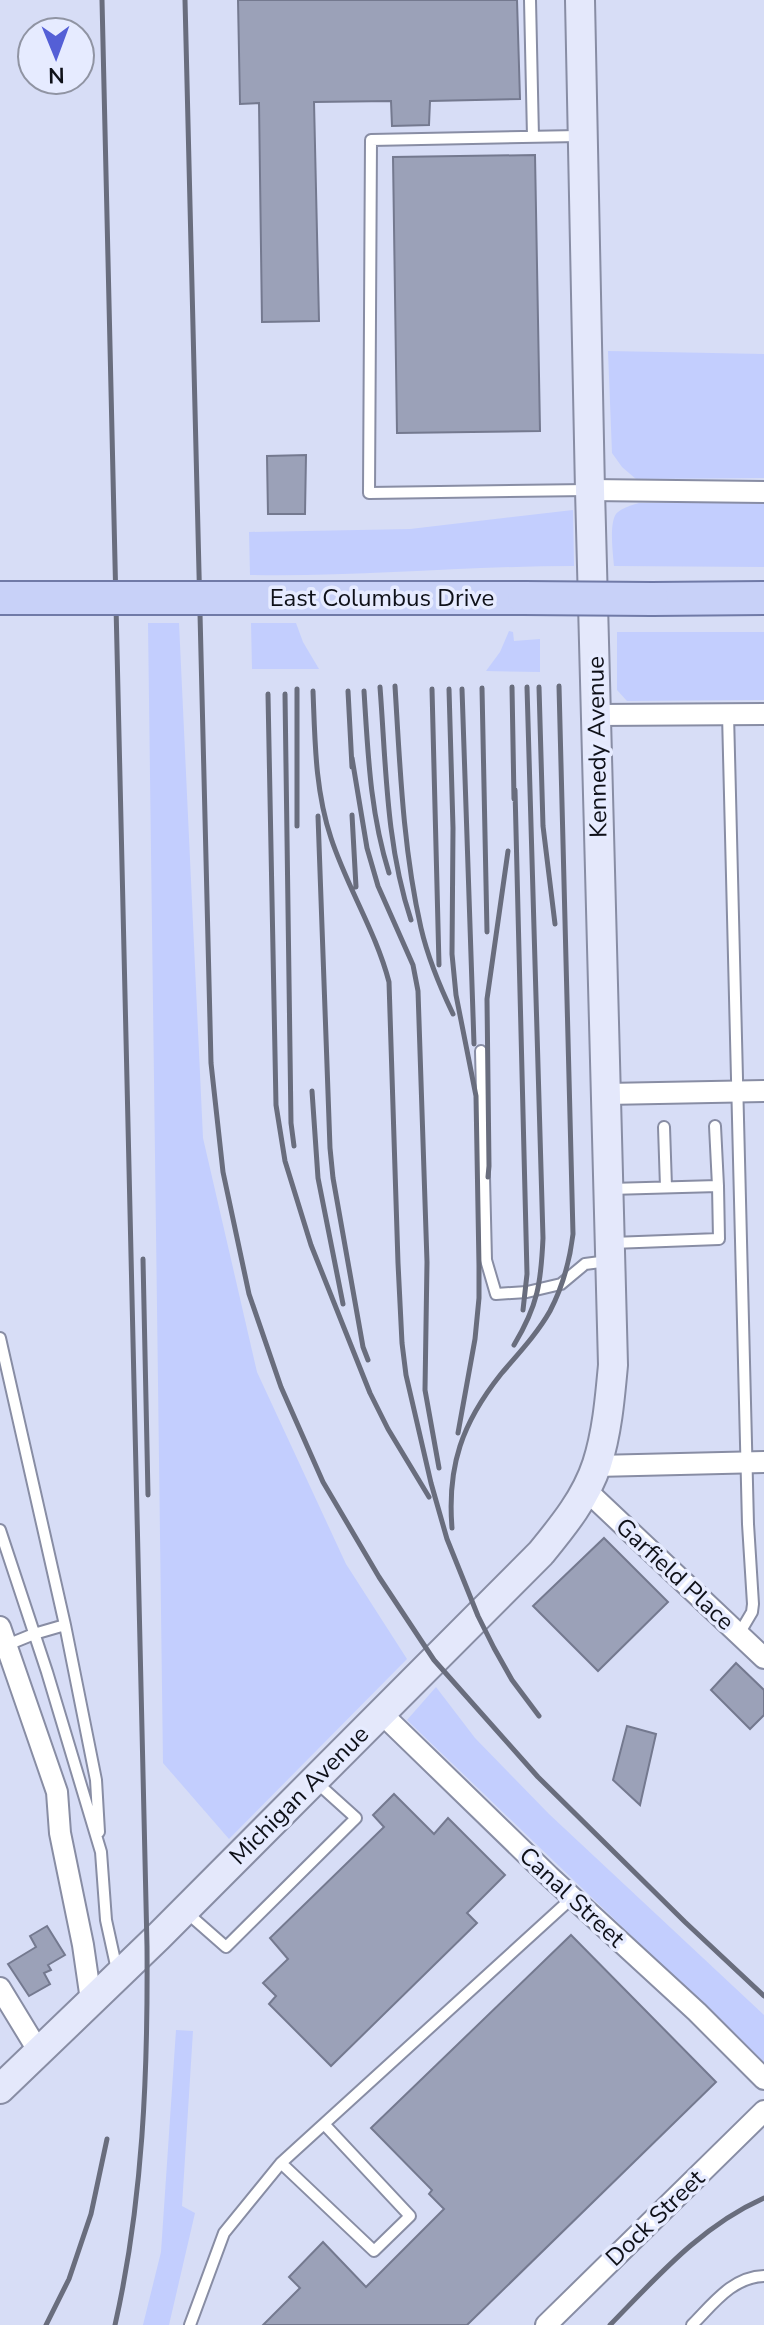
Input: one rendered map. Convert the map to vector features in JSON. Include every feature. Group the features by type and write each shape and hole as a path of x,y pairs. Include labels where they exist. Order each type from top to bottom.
{"main road":[{"name":"Kennedy Avenue","path":"580,0 613,1365 602,1443 591,1478"},
{"name":"East Columbus Drive","path":"0,598 764,598"},
{"name":"Michigan Avenue","path":"0,2089 541,1553 571,1517 591,1478"}],"street":[{"path":"590,490 764,492"},
{"path":"596,715 764,714"},
{"path":"606,1094 764,1091"},
{"path":"591,1478 756,1462"},
{"name":"Garfield Place","path":"591,1478 764,1658"},
{"path":"4,1636 57,1792 60,1833 91,2000"},
{"name":"Canal Street","path":"381,1713 764,2079"},
{"path":"0,1988 39,2052"},
{"name":"Dock Street","path":"546,2325 764,2111"}],"lane":[{"path":"530,0 533,137"},
{"path":"583,136 371,140 369,493 590,490"},
{"path":"728,714 737,1092 756,1462 753,1604 752,1612 739,1634"},
{"path":"481,1051 486,1260 496,1294 527,1292 561,1284 585,1264 610,1252 719,1239 715,1126"},
{"path":"664,1127 666,1187"},
{"path":"608,1189 718,1186"},
{"path":"0,1338 65,1625 96,1780 106,1920 118,1975"},
{"path":"0,1530 101,1852"},
{"path":"4,1636 34,1634 65,1625"},
{"path":"184,1910 226,1947 356,1818 315,1780"},
{"path":"190,2325 224,2233 281,2163 572,1898"},
{"path":"281,2163 374,2251 410,2216 324,2124"},
{"path":"692,2325 730,2287 754,2276 764,2276"}],"shaded area":[{"path":"608,351 764,354 764,478 636,479 612,453"},
{"path":"764,502 764,567 614,566 614,519 618,512 627,507 639,503"},
{"path":"573,510 574,566 250,575 249,532 410,529"},
{"path":"148,623 179,623 203,1138 257,1372 346,1564 407,1659 229,1839 163,1763"},
{"path":"251,623 296,623 319,669 252,669"},
{"path":"509,631 513,632 514,641 540,639 540,672 486,671 500,652"},
{"path":"617,632 764,632 764,700 627,701 617,690"},
{"path":"436,1687 475,1738 549,1814 764,2015 764,2063 407,1720"},
{"path":"176,2030 193,2031 182,2206 195,2213 169,2325 143,2325 161,2252"}],"building":[{"path":"238,0 517,0 520,99 430,101 429,125 392,126 391,101 314,102 319,321 262,322 259,103 240,104"},
{"path":"535,155 540,431 397,433 393,157"},
{"path":"306,455 305,514 268,514 267,456"},
{"path":"604,1538 668,1602 598,1671 533,1606"},
{"path":"736,1663 764,1690 764,1715 750,1729 711,1690"},
{"path":"627,1726 656,1734 640,1805 613,1780"},
{"path":"394,1794 434,1834 448,1818 505,1875 467,1913 477,1923 331,2066 269,2004 276,1996 263,1983 288,1959 270,1938 384,1827 373,1815"},
{"path":"47,1926 65,1955 48,1965 51,1970 44,1973 50,1984 29,1996 8,1964 36,1947 30,1936"},
{"path":"571,1935 716,2082 467,2325 263,2325 300,2288 289,2277 323,2242 366,2287 444,2209 429,2194 432,2190 371,2128"}],"railway":[{"path":"102,0 147,1946 142,2137 132,2231 115,2325"},
{"path":"185,0 211,1063 223,1172 249,1294 281,1387 323,1482 379,1577 434,1660 538,1777 764,1996"},
{"path":"395,686 403,808 415,898 427,950 453,1014"},
{"path":"452,1528 452,1485 467,1428 487,1392 550,1311 565,1273 573,1234 559,686"},
{"path":"380,687 392,834 411,920"},
{"path":"512,687 514,799"},
{"path":"514,1345 537,1293 543,1238 527,687"},
{"path":"539,687 543,826 555,924"},
{"path":"482,688 487,932"},
{"path":"297,689 297,826"},
{"path":"432,689 439,965"},
{"path":"449,689 453,828 452,954 456,995 476,1096 479,1266 475,1339 458,1433"},
{"path":"462,689 474,1044"},
{"path":"313,691 317,765 326,820 389,982 398,1263 406,1375 447,1539 494,1648 512,1680 539,1716"},
{"path":"348,691 352,767"},
{"path":"364,691 374,805 389,873"},
{"path":"268,694 276,1105 285,1161 311,1245 370,1393 429,1497"},
{"path":"285,694 291,1123 294,1146"},
{"path":"352,758 367,848 378,886 413,965 418,991 427,1262 425,1390 439,1468"},
{"path":"515,790 527,1274 523,1310"},
{"path":"352,815 356,887"},
{"path":"318,816 330,1148 363,1347 368,1360"},
{"path":"488,1177 487,999 508,851"},
{"path":"312,1091 318,1178 343,1304"},
{"path":"143,1259 148,1495"},
{"path":"46,2325 69,2279 91,2214 107,2139"},
{"path":"610,2325 700,2238 764,2198"}]}
